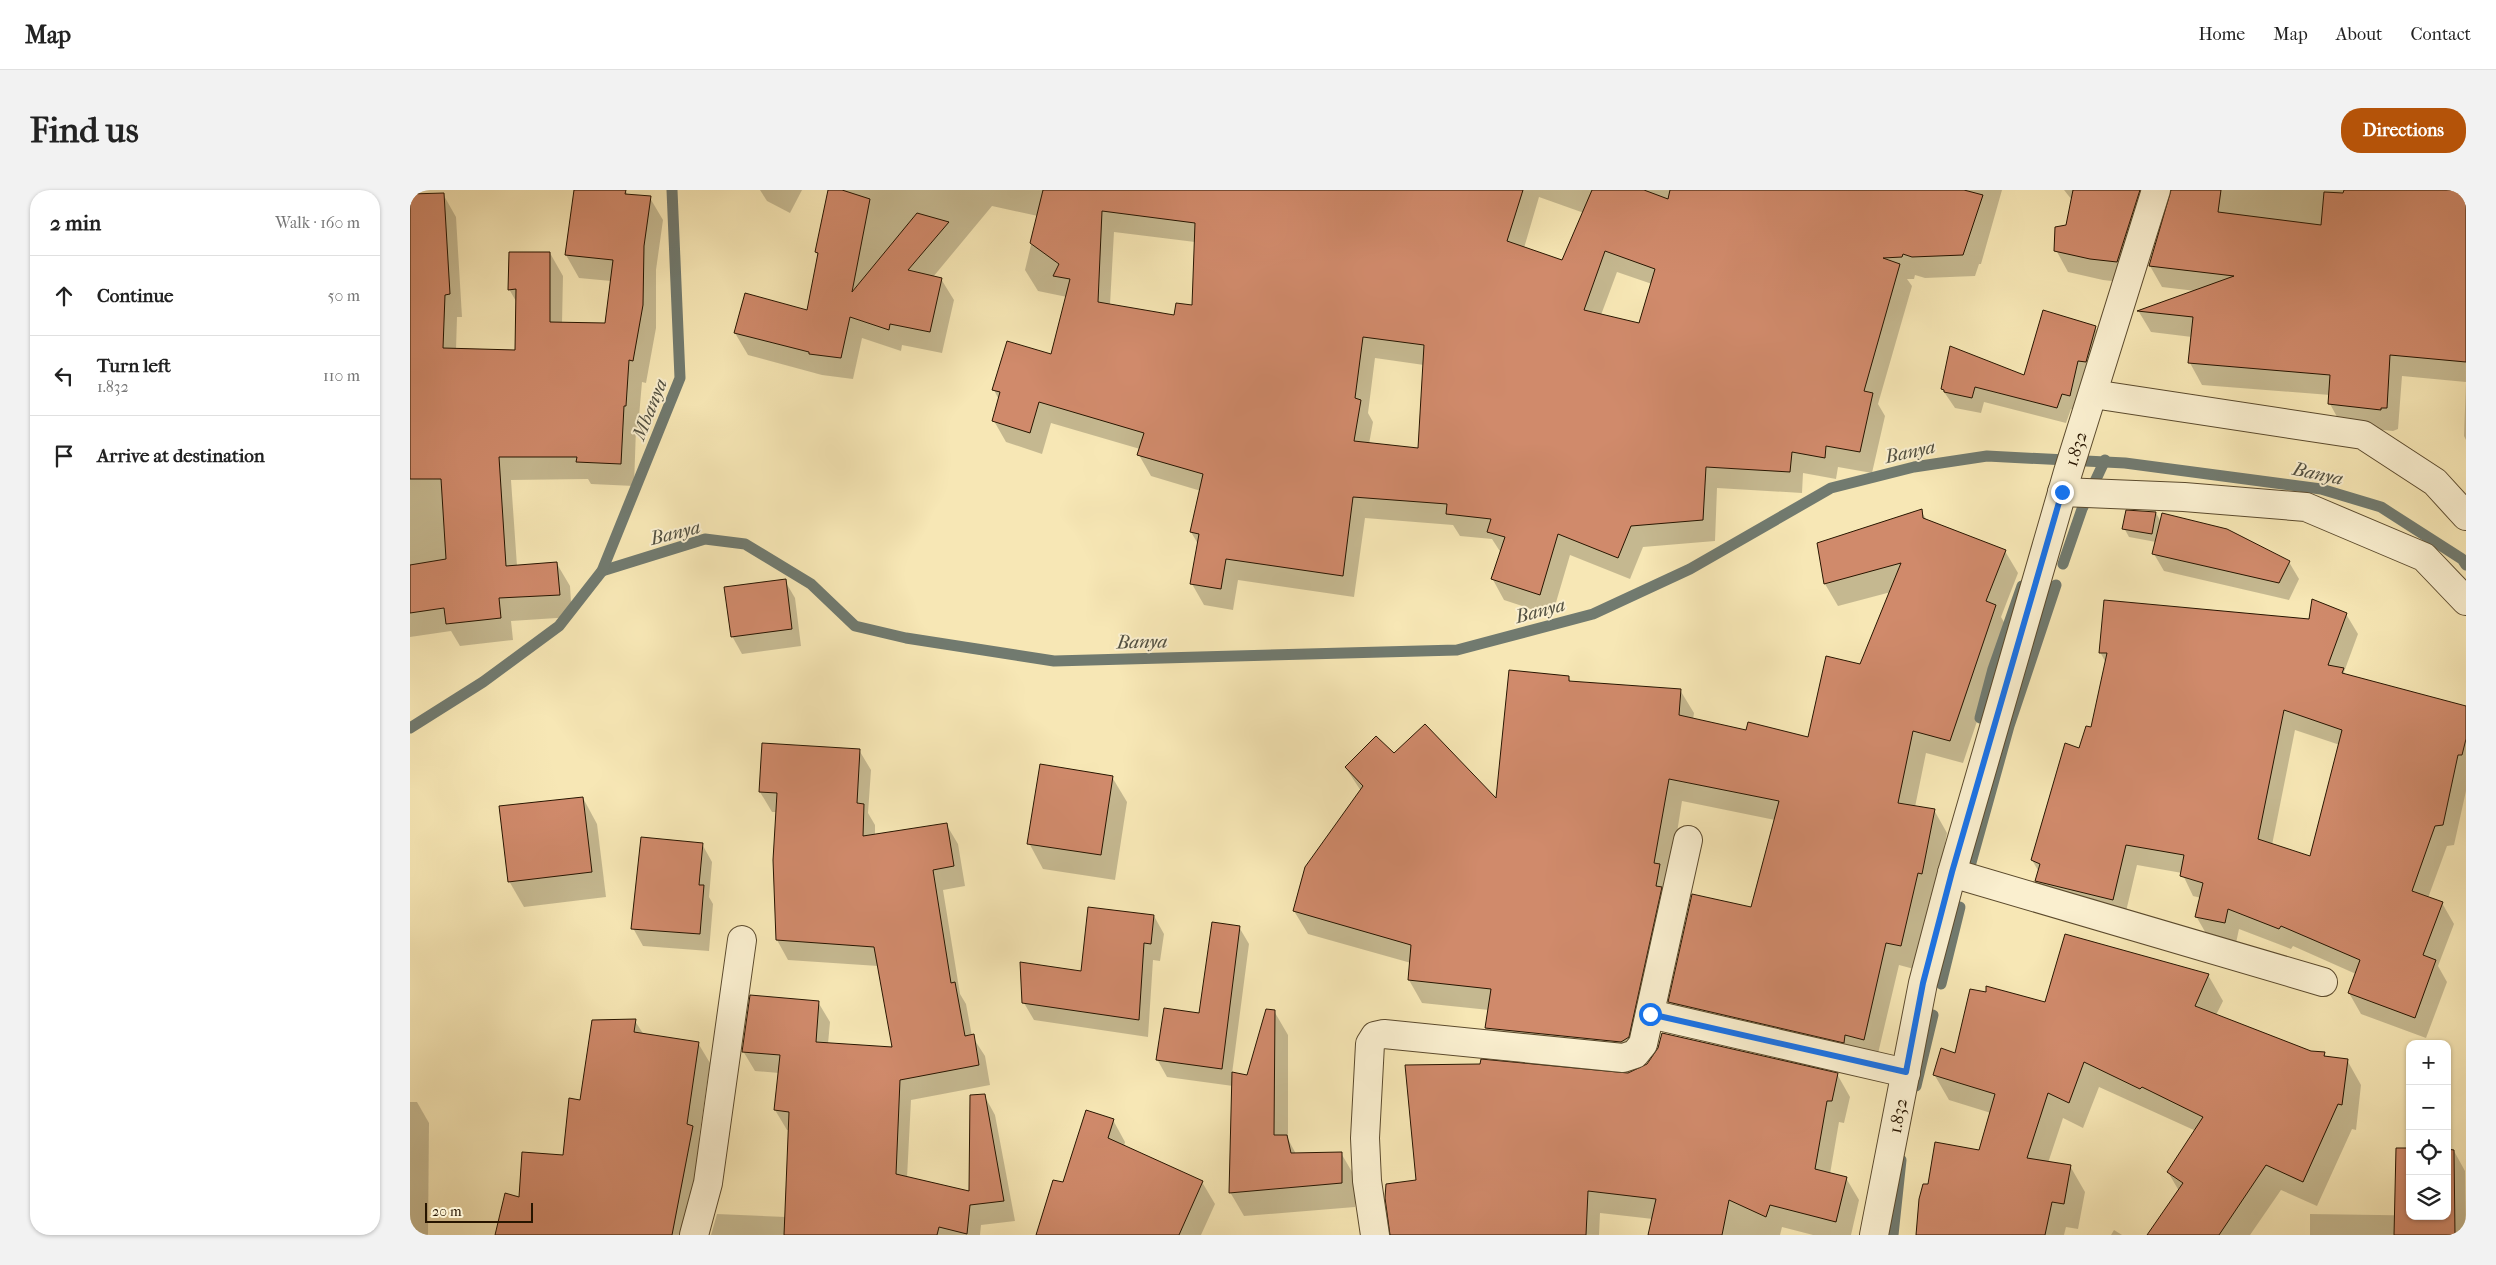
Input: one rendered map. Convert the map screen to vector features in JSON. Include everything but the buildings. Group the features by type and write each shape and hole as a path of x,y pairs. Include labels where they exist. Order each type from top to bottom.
{"street":[{"name":"1.832","path":"1874,1235 1923,983 1952,872 2065,482 2156,190"},
{"path":"2093,394 2363,435 2435,482 2466,516"},
{"path":"2065,482 2184,497 2306,507 2424,557 2466,601"},
{"path":"1375,1235 1367,1180 1365,1138 1370,1044 1375,1036 1384,1034 1623,1058 1636,1054 1643,1044 1688,840"},
{"path":"1952,872 2323,982"},
{"path":"694,1235 708,1183 742,940"},
{"path":"1650,1014 1906,1072"}],"waterway":[{"name":"Mbanya","path":"410,728 483,682 559,626 602,571 680,378 672,190"},
{"name":"Banya","path":"602,571 705,539 745,544 811,584 855,626 906,638 1054,661 1457,650 1593,614 1690,569 1831,488 1914,467 1987,456 2125,463 2321,489 2381,507 2462,559 2466,565"},
{"path":"2063,564 2082,509 2105,460"},
{"path":"1967,877 2009,726 2056,585"},
{"path":"1980,718 1993,669 2022,586"},
{"path":"1941,984 1960,907"},
{"path":"1916,1086 1933,1015"},
{"path":"1893,1235 1901,1160"}],"route":[{"path":"1650,1014 1906,1072 1923,983 1952,872 2062,492"}]}
